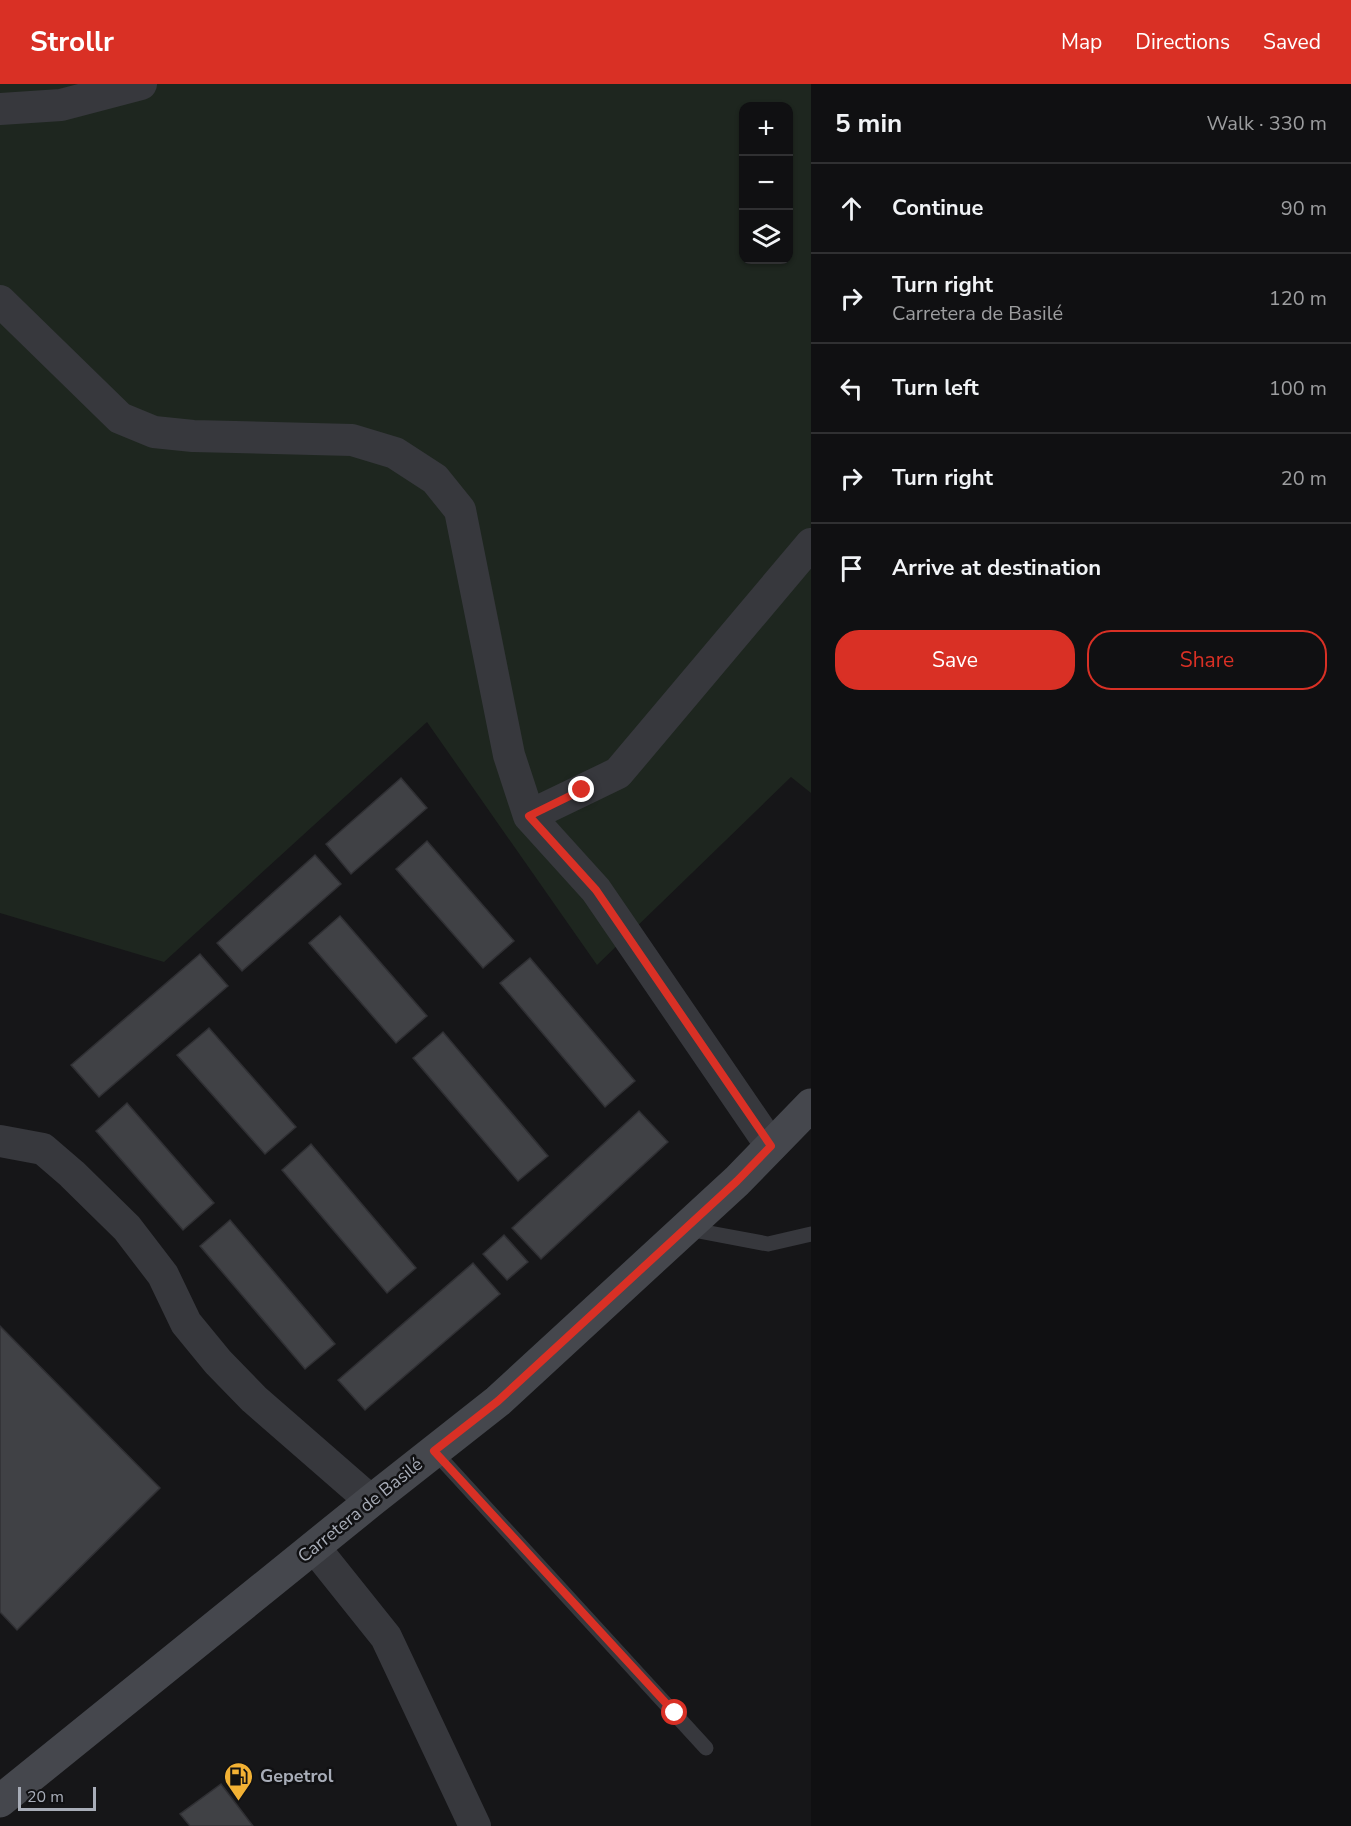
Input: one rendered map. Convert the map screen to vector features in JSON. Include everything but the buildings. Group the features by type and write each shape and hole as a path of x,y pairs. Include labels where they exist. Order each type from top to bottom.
{"street":[{"path":"0,109 61,105 141,84"},
{"path":"0,301 120,418 145,429 193,436 352,440 394,453 435,480 460,510 509,755 529,816 596,890 771,1146"},
{"path":"529,816 618,773 811,544"},
{"name":"Carretera de Basilé","path":"0,1801 498,1401 808,1111"},
{"path":"0,1141 43,1149 72,1174 127,1228 163,1275 186,1323 218,1362 254,1399 371,1501"},
{"path":"314,1547 386,1636 475,1826"}],"lane":[{"path":"685,1228 768,1244 811,1234"},
{"path":"434,1451 706,1748"}],"shaded area":[{"path":"0,84 811,84 811,793 791,777 597,965 427,722 164,962 0,913"}],"place":[{"name":"Gepetrol","path":"239,1802"}],"route":[{"path":"582,790 529,816 596,890 771,1146 737,1181 619,1287 498,1401 434,1451 675,1713"}]}
